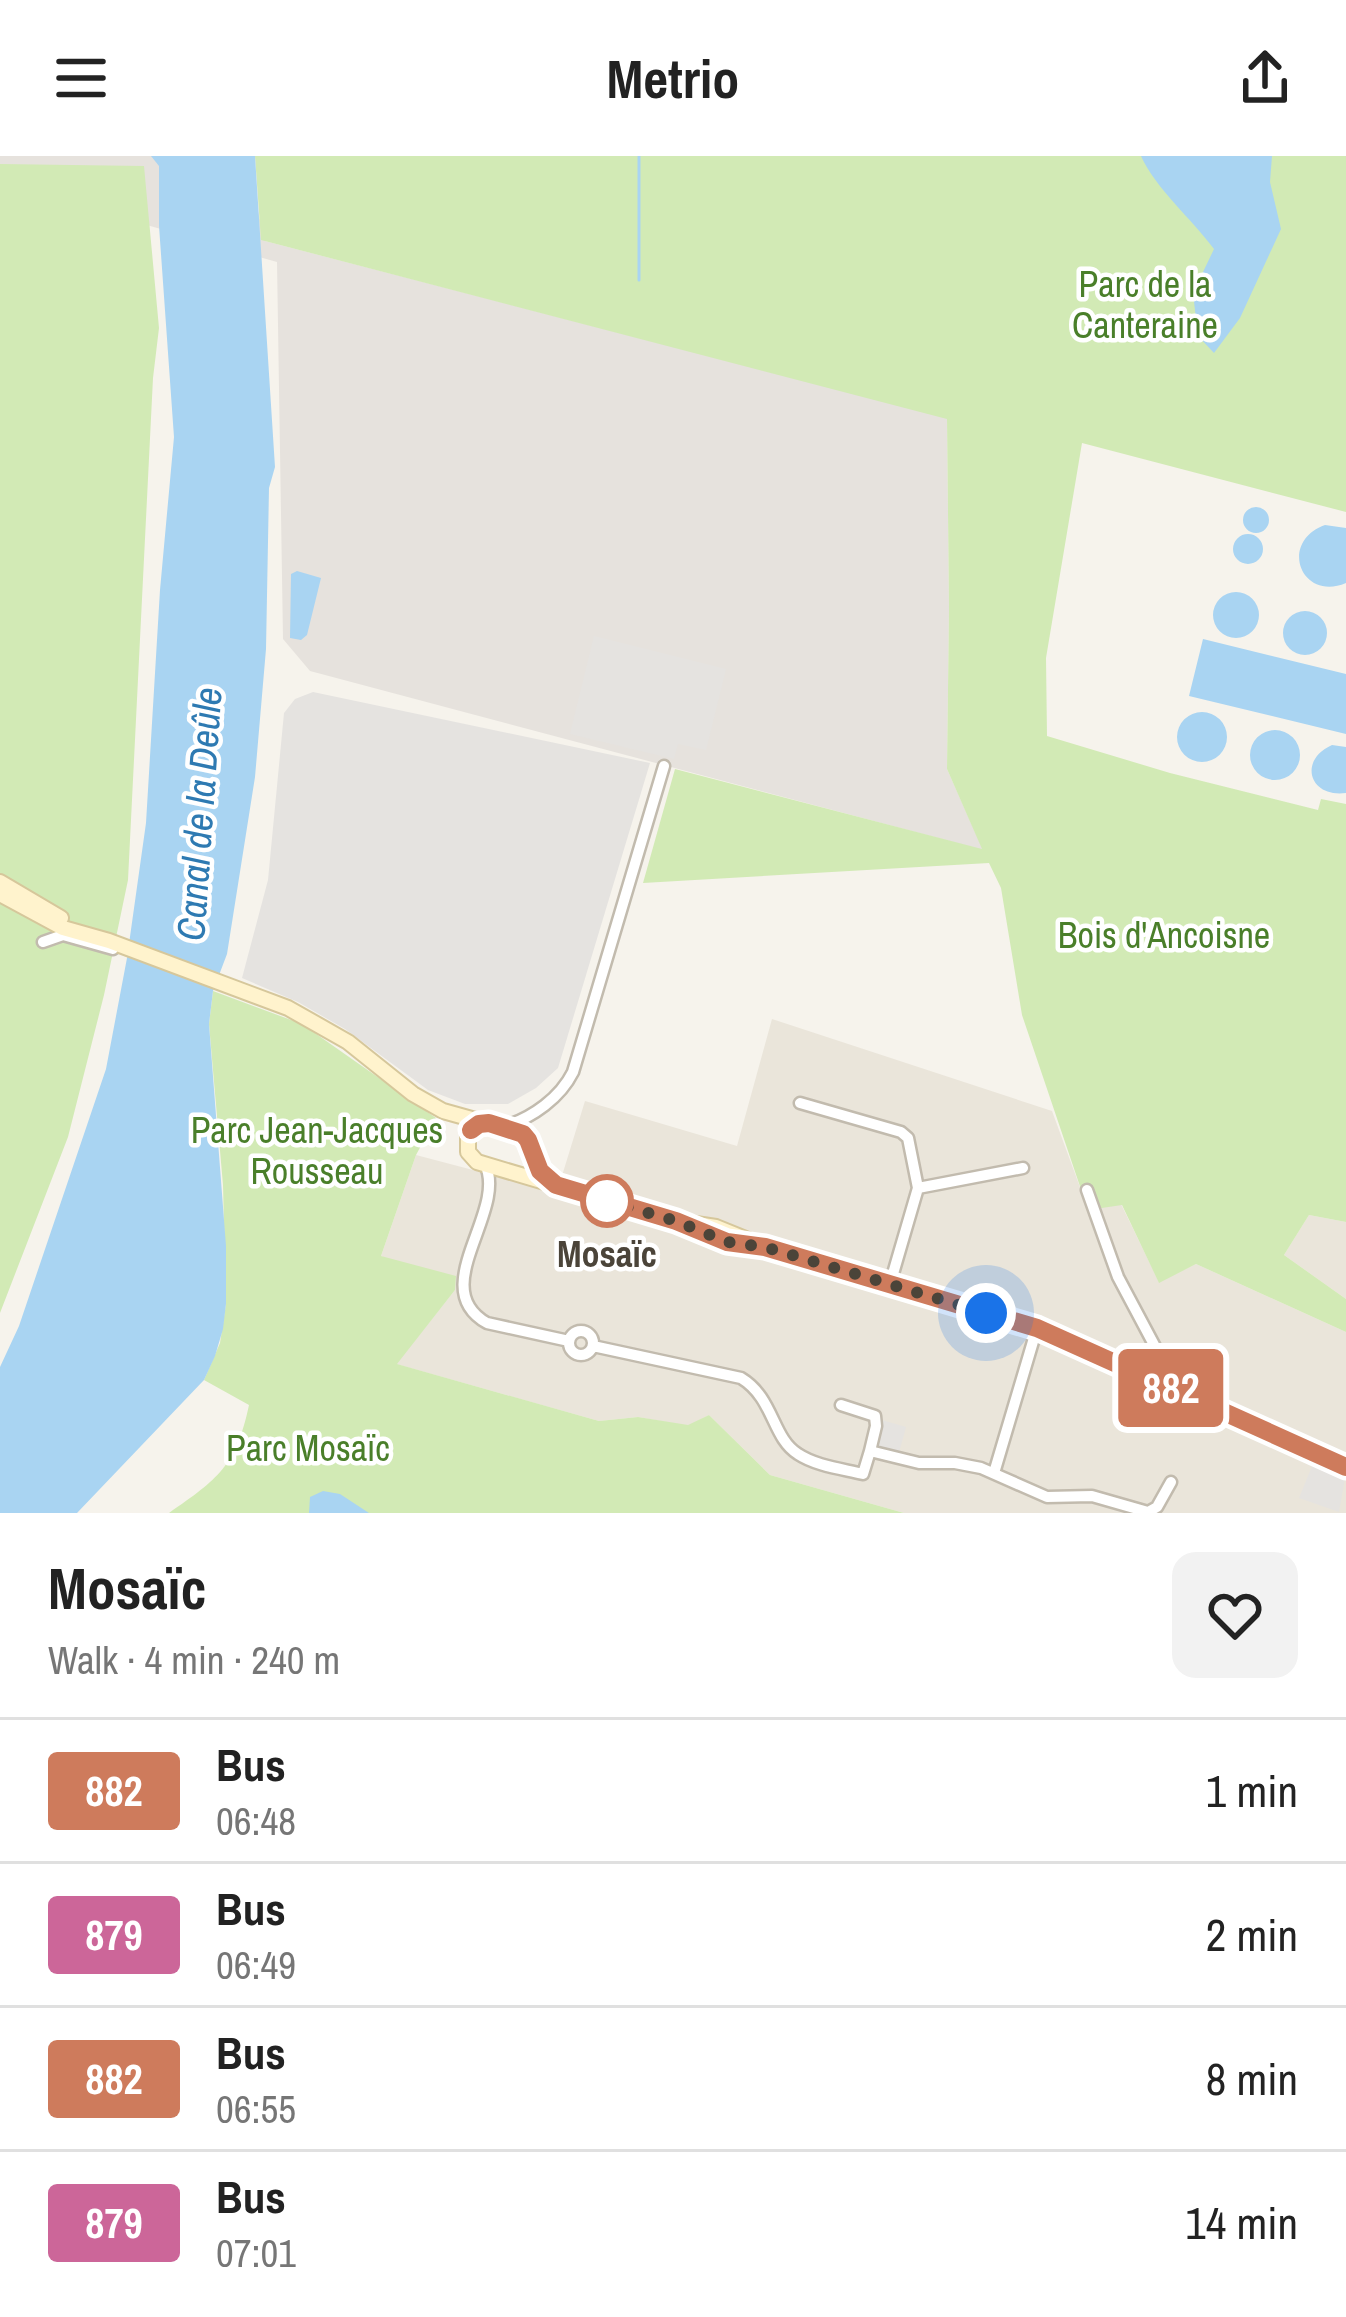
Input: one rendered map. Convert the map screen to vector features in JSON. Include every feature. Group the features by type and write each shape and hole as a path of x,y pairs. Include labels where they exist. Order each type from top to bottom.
{"street":[{"path":"503,1127 539,1109 573,1072 664,766"},
{"path":"0,882 108,944"},
{"path":"0,894 53,924 324,1027 443,1111 523,1134 540,1171 556,1185"},
{"path":"44,941 64,935 108,944"},
{"path":"246,994 279,1012"},
{"path":"800,1102 905,1135 909,1142 918,1188 890,1284"},
{"path":"539,1109 525,1167 499,1177 490,1186 464,1278 467,1305 476,1316 487,1323 569,1341 571,1351 580,1356 593,1346 729,1374 762,1394 786,1442 802,1456 863,1474 877,1422 875,1416 842,1405"},
{"path":"443,1111 472,1158 484,1164 676,1221 727,1242 765,1247 1037,1328 1346,1467"},
{"path":"466,1142 473,1127 486,1123"},
{"path":"484,1164 490,1186"},
{"path":"918,1188 1023,1168"},
{"path":"1087,1190 1118,1277 1168,1371 1167,1386"},
{"path":"994,1473 1037,1328"},
{"path":"870,1451 919,1462 963,1464 1047,1497 1092,1496 1148,1512 1171,1482"}],"shaded area":[{"path":"0,156 245,156 265,241 947,418 947,769 983,850 310,671 283,639 277,262 101,212 0,209"},
{"path":"594,636 726,669 706,750 678,744 674,759 570,734"},
{"path":"313,692 650,763 558,1068 508,1104 465,1104 428,1090 345,1029 242,978 268,880 284,713 295,699"},
{"path":"772,1019 1052,1111 1088,1209 1121,1204 1159,1282 1196,1264 1346,1332 1346,1513 904,1513 770,1475 709,1415 688,1426 638,1417 599,1421 396,1364 455,1290 381,1256 416,1155 557,1192 585,1101 737,1146"},
{"path":"1309,1215 1346,1222 1346,1299 1284,1255"},
{"path":"882,1420 906,1427 898,1456 874,1449"},
{"path":"1315,1459 1346,1472 1339,1512 1299,1498"}],"green space":[{"path":"255,156 1346,156 1346,512 1082,443 1046,658 1047,736 1318,810 1321,799 1346,804 1346,1222 1309,1215 1284,1255 1346,1299 1346,1332 1196,1264 1159,1283 1122,1205 1088,1210 1022,1015 1001,888 989,863 643,883 675,769 982,849 947,769 947,419 261,240"},
{"path":"0,164 144,166 159,328 128,880 68,1137 0,1313"},
{"name":"Parc Jean-Jacques Rousseau","path":"213,991 302,1024 436,1118 416,1155 381,1256 456,1276 455,1290 397,1364 599,1421 638,1417 688,1425 709,1415 770,1475 904,1513 169,1513 200,1490 231,1457 249,1405 204,1380 220,1343 226,1304 223,1185 209,1024"}],"water":[{"name":"Canal de la Deûle","path":"151,156 255,156 275,467 269,488 266,649 255,777 227,954 213,991 209,1024 226,1304 223,1329 204,1380 77,1513 0,1513 0,1367 19,1326 106,1069 146,823 174,437 159,166"},
{"path":"1141,156 1272,156 1270,182 1281,229 1240,318 1214,353 1198,336 1193,293 1214,249"},
{"path":"1256,507 1269,520 1256,533 1243,520"},
{"path":"1325,525 1346,528 1346,583 1330,587 1307,577 1299,556 1311,533"},
{"path":"1248,534 1263,549 1248,564 1233,549"},
{"path":"297,571 321,578 307,635 301,640 290,638 291,574"},
{"path":"1236,592 1253,598 1259,615 1253,632 1236,638 1219,632 1213,615 1219,598"},
{"path":"1305,611 1321,617 1327,633 1321,649 1305,655 1289,649 1283,633 1289,617"},
{"path":"1203,639 1346,674 1346,734 1189,696"},
{"path":"1202,712 1220,719 1227,737 1220,755 1202,762 1184,755 1177,737 1184,719"},
{"path":"1275,730 1293,737 1300,755 1293,773 1275,780 1257,773 1250,755 1257,737"},
{"path":"1332,745 1346,747 1346,793 1323,790 1312,776 1315,760"},
{"path":"323,1491 340,1494 369,1513 309,1513 310,1497"}],"waterway":[{"path":"639,156 639,280"}],"bus line":[{"name":"882","path":"471,1130 489,1123 523,1134 540,1171 556,1185 676,1221 727,1242 765,1247 1037,1328 1346,1467"}],"place":[{"name":"Mosaïc","path":"607,1201"}],"route":[{"path":"607,1201 727,1242 765,1247 986,1313"}],"park label":[{"name":"Parc de la Canteraine","path":"1145,304"},
{"name":"Bois d'Ancoisne","path":"1164,935"},
{"name":"Parc Mosaïc","path":"308,1448"}]}
